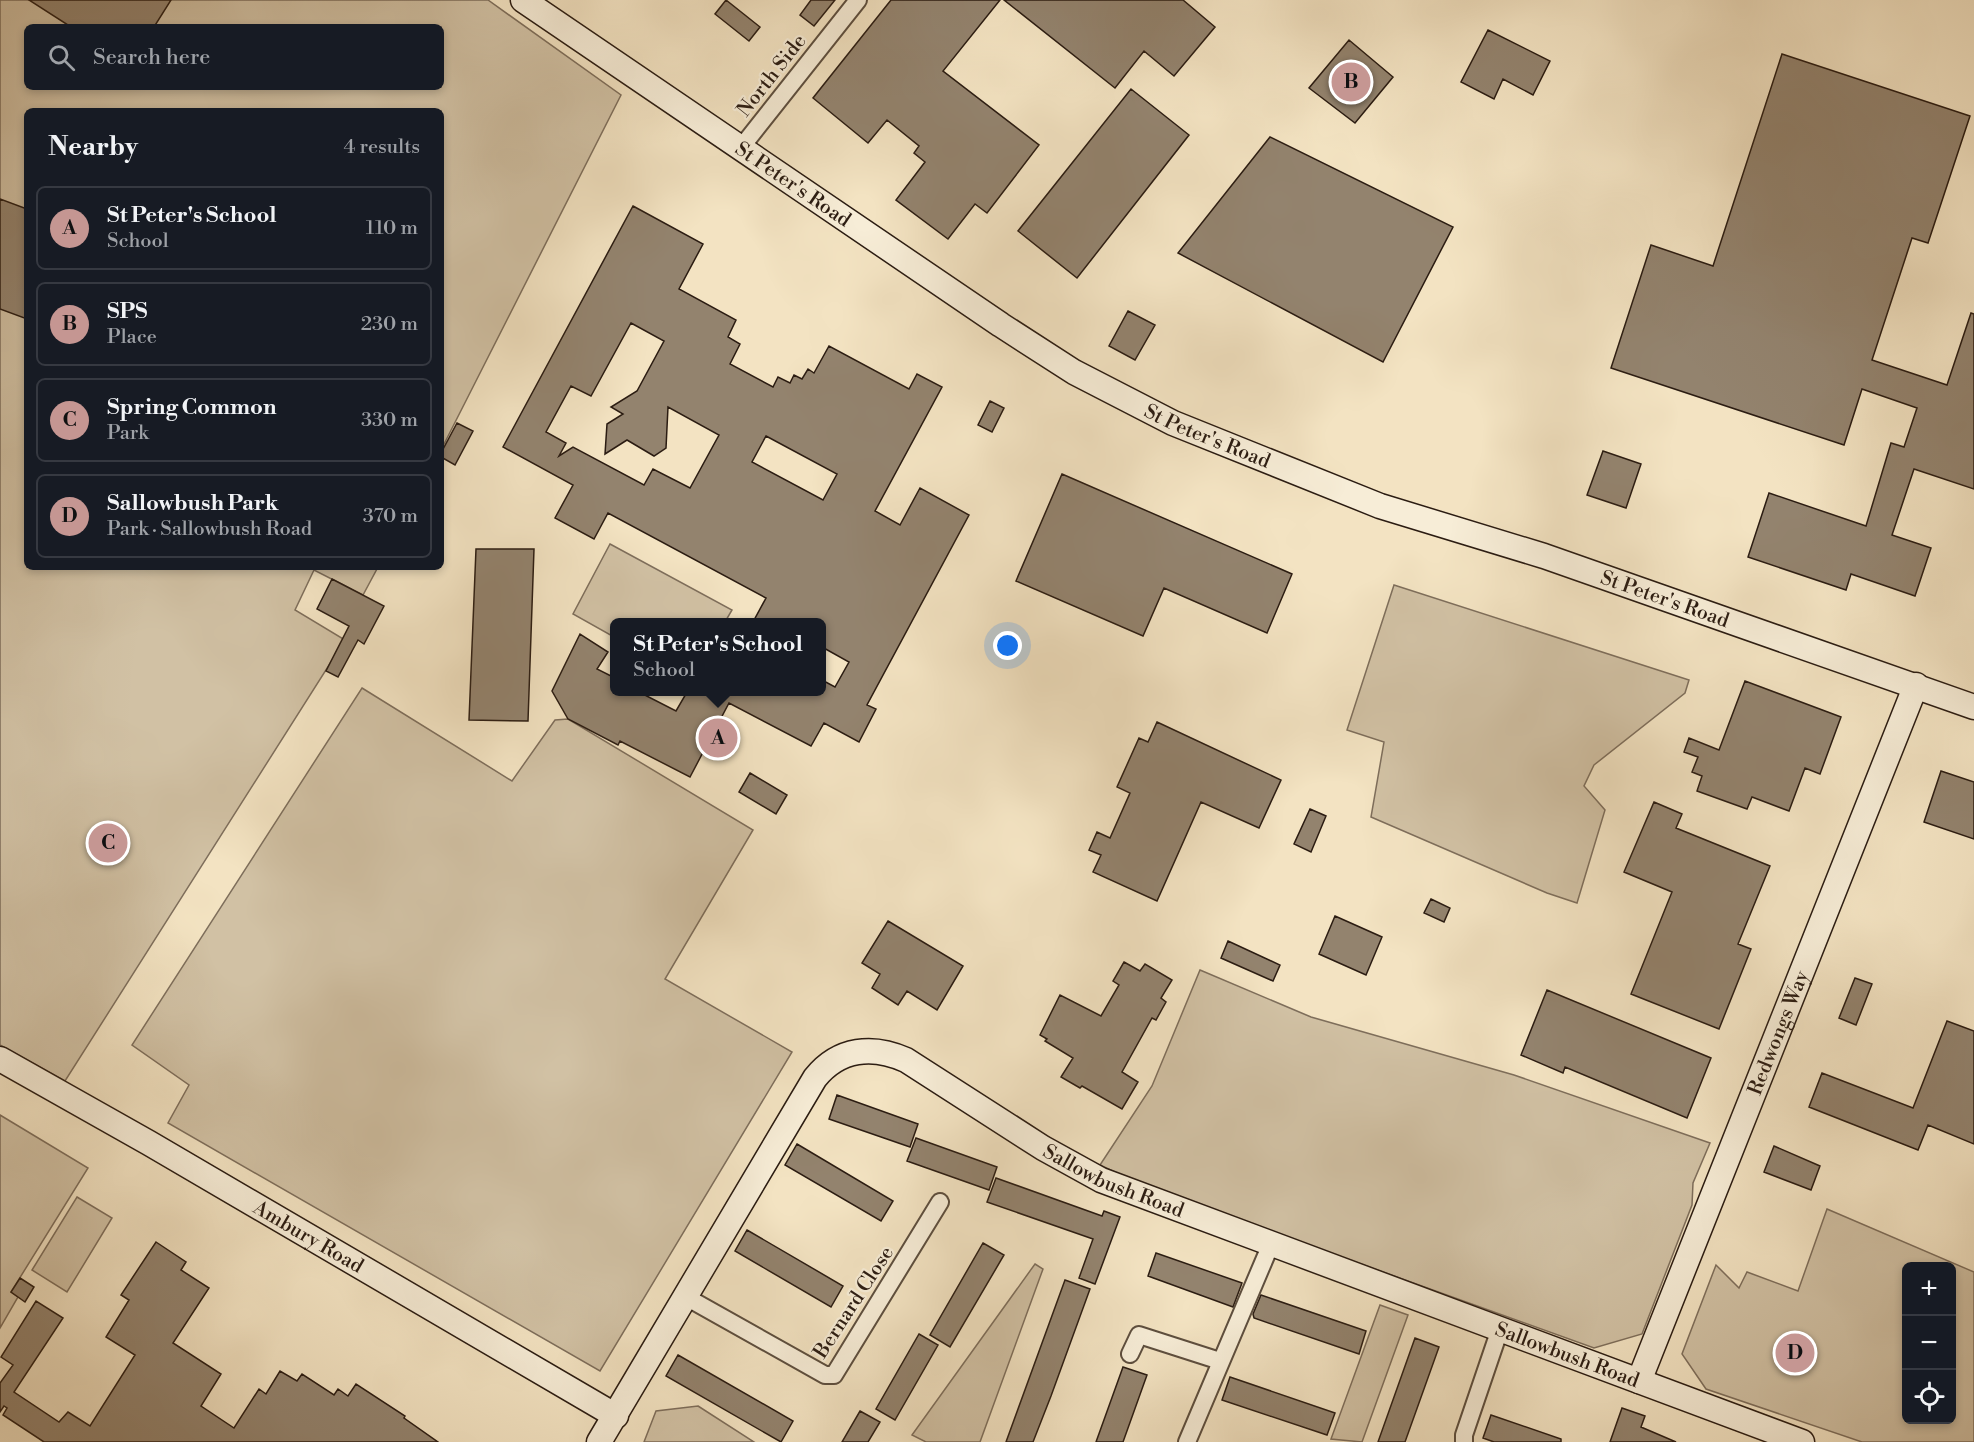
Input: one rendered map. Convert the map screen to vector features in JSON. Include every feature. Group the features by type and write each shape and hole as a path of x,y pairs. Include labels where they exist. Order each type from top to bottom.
{"street":[{"name":"St Peter's Road","path":"523,0 740,149 1047,354 1173,423 1380,506 1544,556 1974,707"},
{"name":"North Side","path":"740,149 858,0"},
{"name":"Redwongs Way","path":"1639,1381 1916,685"},
{"name":"Sallowbush Road","path":"599,1442 815,1078 826,1064 839,1057 870,1050 888,1052 906,1060 1043,1148 1101,1180 1639,1381 1773,1437 1802,1442"},
{"name":"Ambury Road","path":"0,1059 150,1143 616,1416"},
{"name":"Bernard Close","path":"686,1297 825,1375 834,1375 940,1202"},
{"path":"1187,1442 1271,1244"},
{"path":"1464,1442 1464,1435 1500,1329"},
{"path":"1130,1354 1139,1335 1220,1361"}],"shaded area":[{"path":"0,0 488,0 621,95 444,444 444,108 24,108 24,570 314,570 295,610 345,640 65,1081 0,1045"},
{"path":"610,544 732,610 727,618 610,618 610,635 573,614"},
{"path":"314,570 376,570 363,595"},
{"path":"1394,585 1689,680 1685,693 1594,765 1584,786 1605,810 1577,903 1547,893 1371,817 1384,742 1347,730"},
{"path":"362,688 512,781 555,720 568,719 753,830 665,979 792,1052 600,1371 168,1123 189,1085 132,1045"},
{"path":"1200,970 1311,1017 1514,1075 1710,1143 1693,1183 1692,1205 1642,1334 1594,1348 1144,1186 1100,1165 1152,1086"},
{"path":"0,1115 88,1168 11,1292 18,1297 0,1328"},
{"path":"77,1197 112,1218 67,1292 32,1270"},
{"path":"1827,1209 1951,1262 1902,1262 1902,1424 1956,1424 1956,1264 1974,1272 1974,1442 1862,1442 1706,1389 1682,1354 1716,1265 1739,1288 1747,1272 1798,1291"},
{"path":"1035,1264 1043,1269 980,1442 926,1442 912,1435"},
{"path":"1380,1305 1408,1315 1362,1442 1331,1439"},
{"path":"698,1406 754,1442 644,1442 656,1411"}],"building":[{"path":"29,0 171,0 156,24 66,24"},
{"path":"726,0 760,27 749,41 715,14"},
{"path":"811,0 835,0 814,26 800,15"},
{"path":"891,0 1000,0 943,71 1039,145 987,213 975,204 948,239 896,200 925,162 914,153 919,146 887,120 868,143 813,98"},
{"path":"1004,0 1183,0 1215,27 1174,76 1144,51 1115,88"},
{"path":"1488,30 1550,61 1533,95 1503,79 1494,99 1461,82"},
{"path":"1349,40 1393,77 1355,123 1309,88"},
{"path":"1782,54 1970,116 1928,243 1912,238 1872,360 1947,385 1971,313 1974,314 1974,489 1914,469 1892,535 1931,548 1915,596 1851,574 1846,590 1748,557 1769,493 1866,526 1891,443 1904,447 1917,408 1862,389 1844,445 1611,368 1651,245 1713,266"},
{"path":"1131,89 1189,135 1077,278 1018,231"},
{"path":"1270,137 1453,227 1383,362 1178,253"},
{"path":"0,199 24,208 24,318 0,309"},
{"path":"633,206 703,244 679,289 736,320 728,337 740,344 730,364 773,387 778,377 790,383 794,375 802,379 808,369 814,373 829,346 909,389 917,374 942,387 875,511 900,525 920,488 969,515 867,705 876,709 859,742 824,723 811,746 729,703 690,777 620,741 618,745 568,719 552,691 580,634 608,652 597,669 610,676 610,696 647,696 676,711 685,696 826,696 826,682 835,687 849,662 826,649 826,618 755,618 766,598 608,513 594,539 555,518 573,485 503,447","holes":["631,323 664,341 637,391 611,407 623,414 607,424 605,454 627,440 654,456 666,448 668,407 719,435 690,488 653,469 644,485 573,447 559,456 566,443 546,432 571,386 591,396","766,436 837,474 823,500 752,462"]},
{"path":"1128,311 1155,325 1135,360 1109,346"},
{"path":"990,401 1004,408 992,432 978,425"},
{"path":"457,423 473,431 455,465 444,459 444,447"},
{"path":"1603,451 1641,464 1626,508 1587,495"},
{"path":"1062,474 1292,574 1267,633 1164,588 1143,636 1016,581"},
{"path":"476,549 534,549 528,721 469,720"},
{"path":"332,579 384,606 364,644 358,640 338,677 326,671 349,626 317,609"},
{"path":"1745,681 1841,717 1820,774 1805,768 1789,811 1752,797 1747,809 1697,791 1702,776 1692,772 1698,757 1684,752 1689,738 1719,750"},
{"path":"1157,722 1281,780 1259,828 1201,802 1157,901 1093,872 1101,855 1089,850 1097,832 1110,838 1130,793 1117,787 1139,738 1148,742"},
{"path":"1941,771 1974,782 1974,839 1924,822"},
{"path":"750,773 787,795 776,814 739,792"},
{"path":"1654,802 1682,814 1676,828 1770,866 1738,944 1751,949 1719,1029 1631,994 1672,892 1624,872"},
{"path":"1310,809 1326,816 1311,852 1294,844"},
{"path":"1431,899 1450,908 1444,922 1424,913"},
{"path":"1335,916 1382,937 1366,975 1319,954"},
{"path":"888,921 963,966 937,1010 907,991 898,1005 872,988 880,974 862,963"},
{"path":"1228,941 1280,965 1273,981 1221,958"},
{"path":"1124,962 1140,971 1145,964 1172,980 1161,998 1166,1002 1156,1020 1152,1018 1122,1072 1138,1082 1122,1109 1061,1077 1073,1058 1045,1041 1047,1039 1040,1035 1060,995 1101,1016 1119,985 1113,981"},
{"path":"1855,978 1872,984 1856,1025 1839,1018"},
{"path":"1547,990 1711,1058 1687,1118 1565,1067 1563,1073 1521,1055"},
{"path":"1947,1021 1974,1031 1974,1144 1928,1125 1918,1150 1809,1107 1822,1073 1913,1108"},
{"path":"837,1095 918,1124 910,1147 829,1119"},
{"path":"916,1138 997,1167 989,1190 907,1161"},
{"path":"797,1144 893,1201 881,1221 785,1165"},
{"path":"1774,1146 1820,1166 1811,1190 1764,1172"},
{"path":"996,1178 1102,1216 1104,1211 1120,1217 1095,1284 1079,1278 1093,1239 987,1202"},
{"path":"747,1230 843,1286 831,1307 735,1251"},
{"path":"156,1242 186,1262 181,1270 209,1288 173,1343 221,1374 201,1406 234,1428 259,1389 266,1394 280,1371 297,1381 302,1374 334,1395 338,1389 348,1396 356,1384 405,1416 404,1418 438,1442 44,1442 3,1415 7,1408 4,1406 0,1412 0,1383 13,1365 1,1357 36,1301 63,1318 14,1392 59,1422 68,1412 90,1426 135,1355 106,1337 129,1300 121,1295"},
{"path":"983,1243 1004,1255 950,1347 930,1335"},
{"path":"1156,1253 1242,1283 1233,1307 1148,1276"},
{"path":"20,1278 34,1287 25,1302 11,1292"},
{"path":"1065,1280 1090,1289 1033,1442 1006,1442"},
{"path":"1261,1295 1366,1331 1359,1354 1254,1318 1253,1314"},
{"path":"919,1334 938,1345 895,1420 876,1409"},
{"path":"1415,1338 1439,1347 1405,1442 1378,1442"},
{"path":"678,1355 793,1421 781,1442 666,1376"},
{"path":"1123,1367 1147,1375 1123,1442 1096,1442"},
{"path":"1230,1377 1335,1413 1327,1435 1222,1400"},
{"path":"1622,1408 1645,1416 1641,1427 1676,1442 1610,1442"},
{"path":"860,1411 880,1422 868,1442 842,1442"},
{"path":"1491,1415 1561,1439 1561,1442 1494,1442 1483,1438"}],"place":[{"name":"SPS","path":"1351,82"},
{"name":"St Peter's School","path":"718,738"},
{"name":"Spring Common","path":"108,843"},
{"name":"Sallowbush Park","path":"1795,1353"}]}
